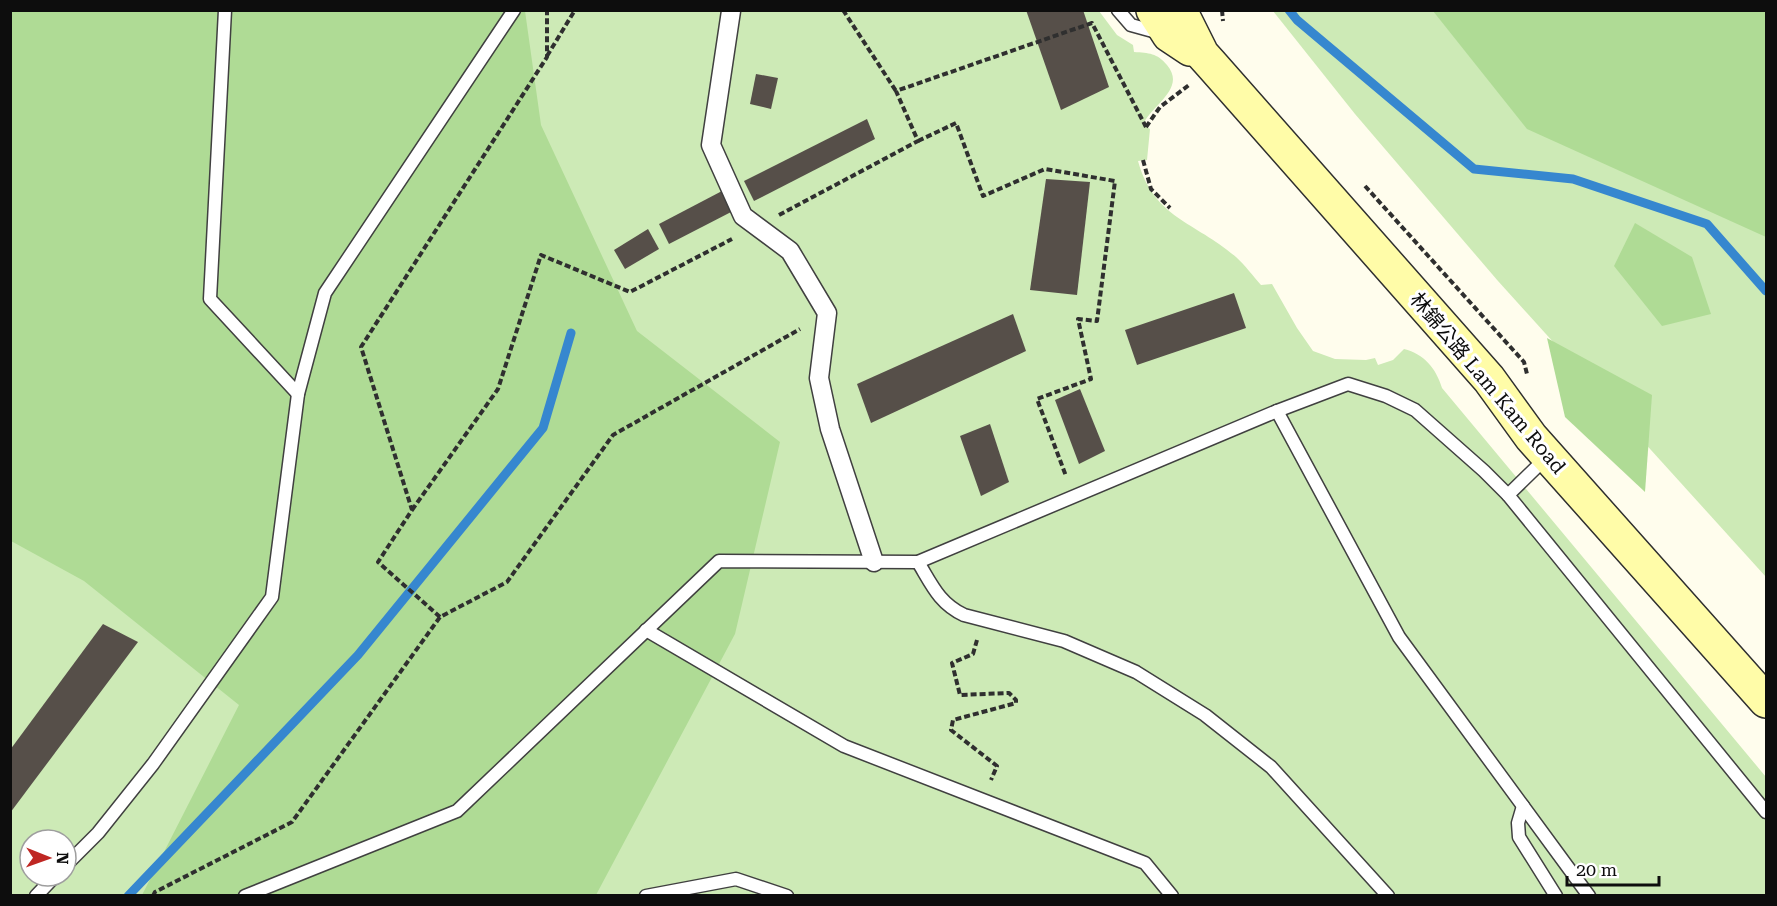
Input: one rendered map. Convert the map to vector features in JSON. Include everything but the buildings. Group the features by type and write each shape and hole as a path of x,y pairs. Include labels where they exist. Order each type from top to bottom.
{"main road":[{"name":"林錦公路 Lam Kam Road","path":"1167,19 1202,54 1202,61 1489,380 1548,456 1767,701"}],"street":[{"path":"731,11 711,145 743,216 790,251 827,314 819,378 830,429 874,562"}],"lane":[{"path":"225,10 210,299 298,394"},
{"path":"78,853 98,833 153,764 272,597 298,394 325,293 514,10"},
{"path":"1118,10 1131,25 1167,19"},
{"path":"245,896 457,811 719,561 918,562 1277,411 1348,384 1386,396 1415,410 1508,495 1767,812"},
{"path":"1277,411 1399,637 1589,896"},
{"path":"1508,495 1548,456"},
{"path":"918,562 938,596 951,609 964,615 1064,641 1136,672 1205,715 1271,766 1388,896"},
{"path":"646,630 844,746 1145,863 1172,896"},
{"path":"1523,806 1518,823 1519,837 1556,896"},
{"path":"646,896 736,879 787,896"}],"path":[{"path":"547,10 547,57"},
{"path":"412,510 361,347 575,10"},
{"path":"843,10 896,91 918,141"},
{"path":"896,91 1092,23 1146,127 1152,117 1202,61"},
{"path":"440,617 378,562 498,389 541,255 630,292 956,123 983,196 1045,169 1115,181 1097,321 1078,319 1091,379 1037,399 1074,497"},
{"path":"1143,160 1151,189 1170,208"},
{"path":"153,896 154,892 292,822 440,617 507,582 613,435 827,314"},
{"path":"964,615 959,633 978,639 973,654 952,663 960,695 1009,693 1016,700 1016,704 953,720 951,730 997,766 981,800"}],"green space":[{"path":"10,11 1099,11 1117,35 1133,45 1134,52 1156,56 1167,65 1172,74 1173,82 1166,97 1143,125 1150,129 1147,160 1138,161 1154,196 1178,218 1236,257 1261,285 1272,284 1313,351 1335,359 1375,358 1378,365 1393,360 1404,349 1423,358 1433,368 1442,388 1766,777 1766,895 11,895"},
{"path":"10,11 525,11 541,125 637,331 780,442 735,634 596,895 142,895 239,705 84,581 11,541"},
{"path":"1273,11 1446,11 1766,199 1766,577 1498,281 1355,114"},
{"path":"1433,11 1766,11 1766,237 1527,129"},
{"path":"1635,223 1692,257 1711,314 1662,326 1614,266"},
{"path":"1547,338 1652,395 1645,492 1565,417"}],"waterway":[{"path":"1289,10 1297,20 1474,169 1573,179 1707,224 1766,291"},
{"path":"128,896 358,655 543,428 571,333"}]}
